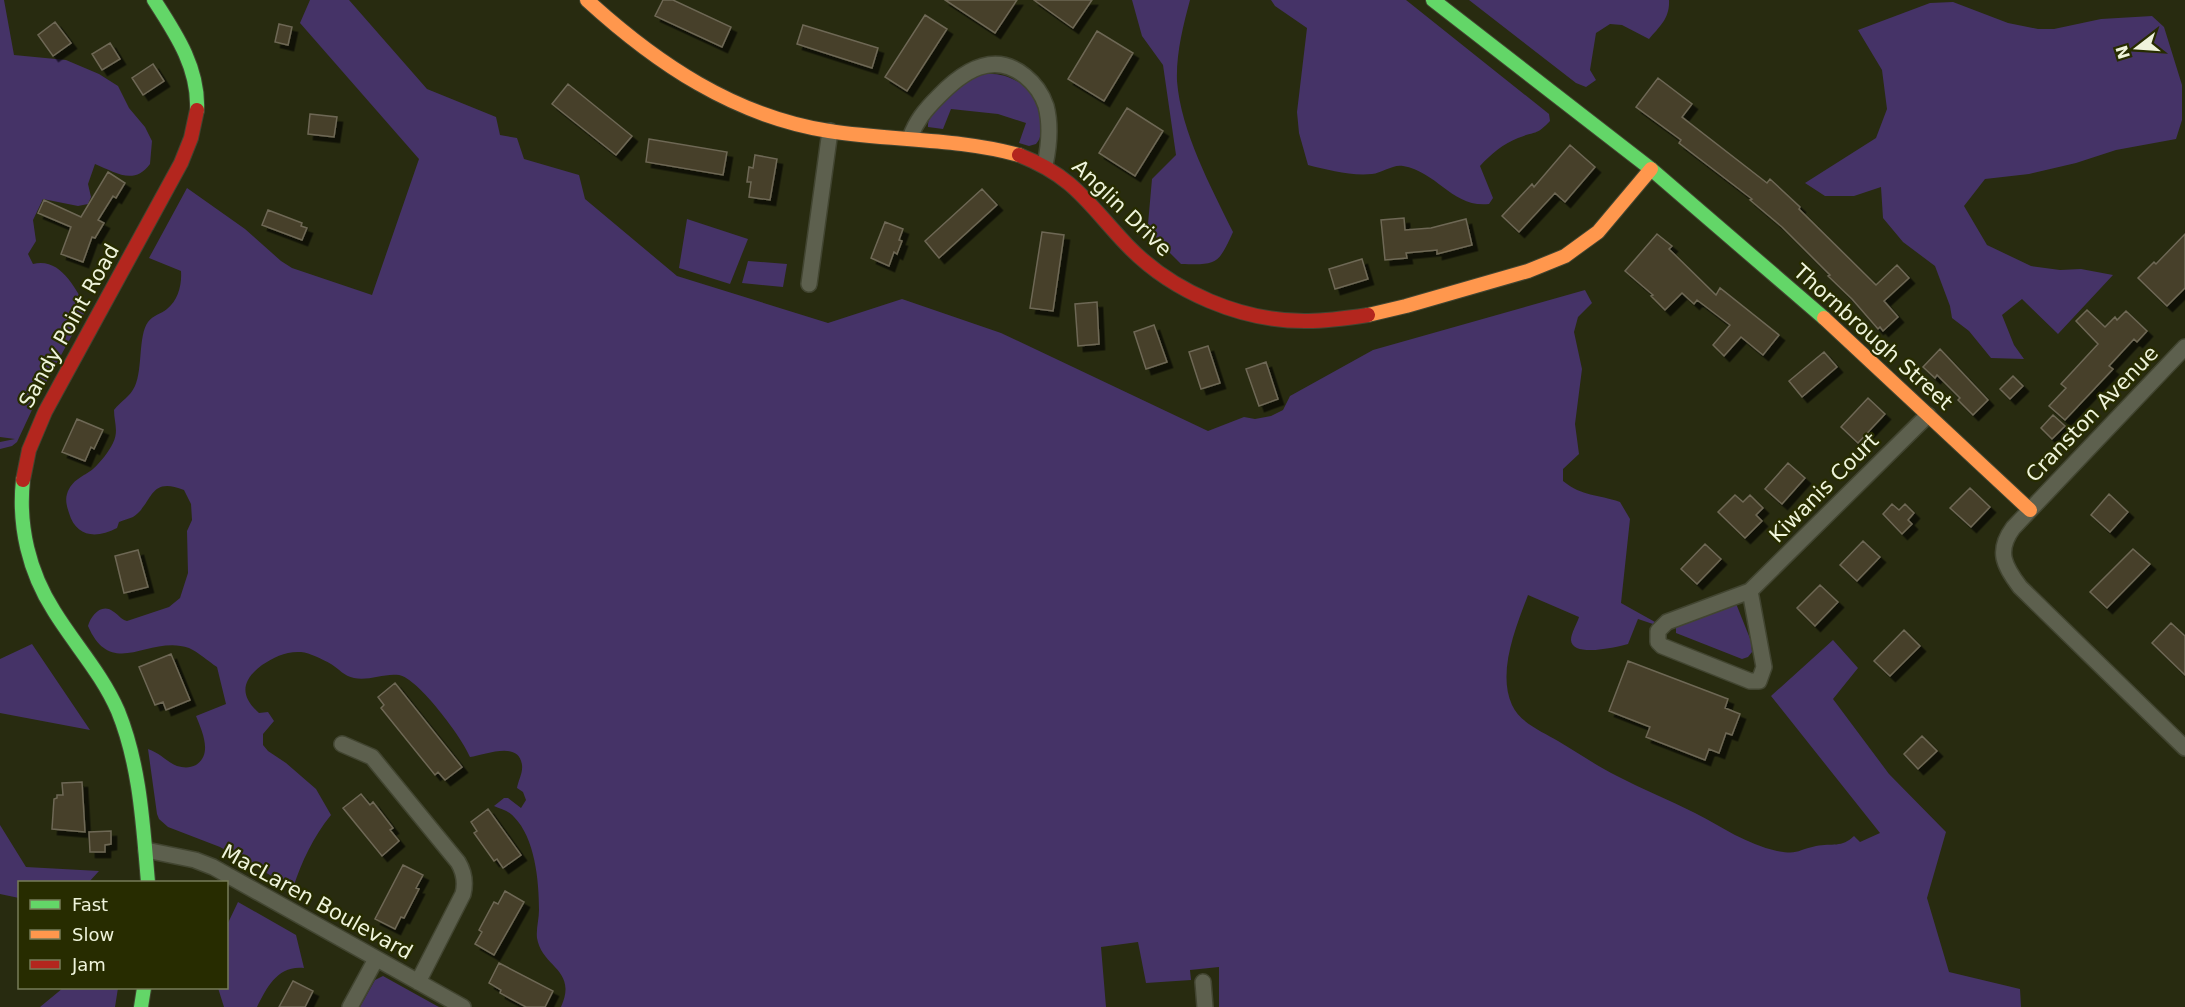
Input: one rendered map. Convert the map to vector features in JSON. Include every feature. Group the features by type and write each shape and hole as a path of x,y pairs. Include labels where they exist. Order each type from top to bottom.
{"street":[{"name":"Sandy Point Road","path":"148,881 146,850 132,761 123,725 105,685 54,612 38,581 25,539 23,486 27,459 34,436 54,394 181,163 192,135 198,109 198,96 192,66 181,42 154,0"},
{"name":"Anglin Drive","path":"587,0 634,42 685,77 708,91 743,107 804,126 830,131 991,147 1026,156 1072,182 1132,251 1163,277 1214,303 1242,313 1290,322 1342,320 1418,303 1558,260 1588,241 1604,226 1651,169"},
{"name":"Thornbrough Street","path":"1433,0 1651,169 1813,308 2030,510"},
{"path":"910,138 920,116 956,78 975,68 1001,64 1021,73 1042,96 1048,117 1049,141 1045,165"},
{"path":"809,284 830,131"},
{"name":"Cranston Avenue","path":"2030,510 2185,347"},
{"name":"Kiwanis Court","path":"1750,591 1764,667 1759,681 1750,681 1662,646 1658,642 1658,631 1667,622 1750,591 1928,415"},
{"path":"2030,510 2005,538 2003,553 2010,574 2019,587 2185,748"},
{"path":"342,744 372,757 458,862 463,873 465,883 463,894 418,982"},
{"name":"MacLaren Boulevard","path":"146,850 195,860 213,867 460,1006"},
{"path":"350,1007 376,958"},
{"path":"1203,982 1205,1007"},
{"path":"141,1007 144,989"}],"shaded area":[{"path":"0,0 4,0 14,55 66,60 99,74 118,86 129,108 145,127 152,141 150,164 144,171 137,174 124,175 95,164 88,184 91,197 88,204 78,206 43,199 33,220 36,241 28,254 33,264 52,265 66,276 87,308 38,397 17,442 0,449 0,442 15,439 0,437"},
{"path":"310,0 349,0 427,89 496,117 500,135 517,138 524,159 579,175 585,199 677,276 828,323 902,299 1001,333 1208,431 1244,417 1255,419 1271,416 1283,410 1290,396 1373,350 1585,290 1592,303 1578,317 1574,332 1582,369 1575,424 1579,454 1563,469 1563,481 1584,493 1620,502 1630,519 1621,603 1655,622 1653,624 1638,619 1628,644 1596,650 1579,649 1573,645 1571,640 1579,617 1528,595 1507,664 1506,678 1512,705 1520,717 1532,726 1610,772 1755,844 1777,851 1798,852 1816,846 1841,844 1854,836 1860,842 1880,833 1771,696 1833,640 1858,668 1833,699 1889,774 1946,832 1927,898 1949,972 2020,989 2021,1007 1219,1007 1219,967 1190,970 1191,980 1146,983 1138,942 1101,947 1106,1007 561,1007 565,984 562,976 540,948 537,938 538,886 527,836 514,817 494,806 504,798 508,798 521,808 526,800 523,792 517,788 522,768 520,757 515,753 500,751 470,757 459,737 439,710 417,687 399,675 354,678 324,660 301,652 290,652 271,659 250,676 246,688 248,700 253,706 259,713 268,712 274,721 263,734 263,745 316,789 331,815 309,850 293,888 220,847 168,827 157,814 148,749 180,767 191,767 201,760 204,755 205,742 196,716 226,704 217,667 189,648 174,645 132,652 108,651 98,642 88,626 94,614 101,609 110,609 127,621 169,607 180,598 188,573 187,531 192,520 191,504 184,490 164,486 153,493 133,517 119,522 117,528 102,534 88,534 76,527 72,521 66,504 66,496 78,479 96,466 115,439 114,410 135,386 145,328 150,320 171,305 178,292 181,271 149,258 187,188 245,229 292,268 372,295 419,159 300,23"},
{"path":"1132,0 1190,0 1178,61 1177,81 1180,100 1184,120 1198,159 1233,232 1224,251 1215,261 1209,263 1181,264 1159,242 1148,224 1152,179 1176,155 1163,65 1142,36"},
{"path":"1271,0 1406,0 1549,114 1550,121 1538,131 1502,146 1480,166 1493,198 1489,204 1465,201 1426,175 1403,166 1395,166 1376,173 1356,174 1308,165 1299,133 1297,112 1307,28 1275,6"},
{"path":"1469,0 1669,0 1669,6 1666,17 1649,39 1622,25 1610,24 1596,33 1590,70 1596,80 1586,87 1576,83"},
{"path":"1953,2 2008,23 2038,29 2054,29 2101,19 2152,16 2164,27 2182,85 2182,120 2176,139 2116,150 2076,163 2029,174 1985,179 1964,206 1987,245 2031,266 2060,270 2081,269 2113,275 2058,334 2022,299 2002,315 2014,345 2024,359 1991,358 1969,331 1952,318 1950,306 1935,266 1903,242 1883,218 1881,187 1854,196 1825,196 1805,183 1876,138 1887,109 1882,70 1858,30 1930,3"},
{"path":"983,74 1005,76 1023,85 1030,92 1036,101 1041,122 1040,136 1036,144 1029,146 1019,143 1026,123 998,114 951,109 943,129 928,127 929,120 940,104 958,88"},
{"path":"687,219 748,239 730,284 679,268"},
{"path":"748,261 787,264 783,287 742,283"},
{"path":"1735,601 1751,641 1752,652 1748,657 1742,659 1676,633 1676,626"},
{"path":"32,644 90,730 0,713 0,659"},
{"path":"0,825 26,867 99,871 90,881 18,881 18,898 0,894"},
{"path":"238,902 296,935 304,968 287,970 280,974 269,985 257,1007 224,1007 218,989 228,989 228,923"},
{"path":"383,976 439,1007 360,1007 375,980"},
{"path":"62,989 118,989 115,1007 40,1007"}],"building":[{"path":"663,0 673,0 731,27 722,47 655,16"},
{"path":"945,0 1017,0 995,33"},
{"path":"1034,0 1092,0 1073,28"},
{"path":"925,15 947,29 907,91 885,77"},
{"path":"55,22 71,43 53,56 38,35"},
{"path":"279,24 292,27 288,45 275,42"},
{"path":"803,25 878,48 872,68 797,44"},
{"path":"1097,31 1133,53 1104,101 1068,79"},
{"path":"110,43 120,59 102,70 92,54"},
{"path":"153,64 164,81 143,95 132,78"},
{"path":"1658,78 1692,104 1682,117 1767,183 1770,179 1876,285 1897,265 1909,278 1884,301 1898,317 1883,331 1880,327 1878,329 1828,276 1830,275 1782,227 1750,200 1752,199 1679,143 1681,140 1636,107"},
{"path":"568,84 632,136 616,155 552,104"},
{"path":"1127,108 1163,131 1135,176 1099,153"},
{"path":"310,114 337,117 334,137 308,134"},
{"path":"649,139 727,152 723,175 646,162"},
{"path":"1570,145 1595,167 1565,202 1555,193 1519,232 1502,216 1532,184 1534,187"},
{"path":"755,155 777,159 770,200 749,197 751,182 747,182 749,167 753,168"},
{"path":"108,172 125,183 116,198 113,196 98,220 104,223 95,238 92,237 83,262 61,254 71,227 38,213 44,200 81,217"},
{"path":"982,189 997,205 939,258 925,241"},
{"path":"268,210 302,223 301,226 307,228 302,240 262,225"},
{"path":"1404,218 1405,230 1431,228 1466,219 1472,245 1437,254 1437,250 1406,253 1407,258 1385,260 1381,220"},
{"path":"885,222 903,229 899,240 902,241 897,254 894,252 889,266 871,258"},
{"path":"1042,232 1064,235 1053,311 1030,308"},
{"path":"1657,234 1672,246 1669,249 1716,295 1720,288 1779,335 1763,355 1741,337 1724,356 1713,345 1730,325 1697,300 1694,304 1682,293 1665,310 1651,296 1653,295 1625,271"},
{"path":"2185,234 2185,288 2167,306 2138,278 2154,262 2156,264"},
{"path":"1362,259 1368,279 1335,289 1329,269"},
{"path":"1097,302 1099,344 1078,346 1075,304"},
{"path":"2087,310 2105,327 2115,317 2117,320 2126,311 2147,331 2137,342 2134,339 2109,366 2113,369 2065,420 2049,406 2066,388 2061,384 2098,344 2076,321"},
{"path":"1154,325 1167,362 1146,369 1134,332"},
{"path":"1208,346 1220,383 1201,389 1189,352"},
{"path":"1940,349 1988,400 1973,415 1937,375 1935,378 1923,367"},
{"path":"1824,352 1837,367 1802,397 1789,381"},
{"path":"1266,362 1278,399 1259,406 1246,369"},
{"path":"2013,376 2023,386 2010,399 2000,389"},
{"path":"1868,398 1885,414 1858,443 1841,427"},
{"path":"2053,415 2065,426 2052,439 2041,428"},
{"path":"77,419 103,430 94,449 91,447 85,461 62,452"},
{"path":"1788,463 1805,478 1782,504 1765,489"},
{"path":"1970,488 1990,507 1971,527 1950,508"},
{"path":"2109,494 2128,512 2110,532 2091,515"},
{"path":"1735,495 1743,502 1750,495 1763,508 1756,515 1762,521 1745,538 1718,512"},
{"path":"1892,504 1899,510 1905,504 1914,513 1908,520 1912,524 1902,534 1883,514"},
{"path":"1863,541 1880,557 1857,581 1840,565"},
{"path":"1705,544 1721,559 1697,584 1681,569"},
{"path":"2133,549 2150,564 2107,608 2090,592"},
{"path":"138,550 148,587 124,593 115,556"},
{"path":"1820,585 1838,602 1815,626 1797,608"},
{"path":"2171,623 2185,636 2185,675 2152,643"},
{"path":"1904,630 1920,646 1890,676 1874,661"},
{"path":"171,654 190,700 166,710 163,702 155,705 139,667"},
{"path":"1628,661 1728,699 1725,708 1740,714 1732,735 1726,733 1719,753 1709,749 1705,760 1646,737 1650,727 1609,711"},
{"path":"395,683 462,767 445,780 438,772 435,775 381,708 384,705 378,697"},
{"path":"1922,736 1937,751 1918,769 1904,754"},
{"path":"82,782 85,832 52,829 54,799 57,795 63,795 62,783"},
{"path":"361,794 370,805 373,802 393,828 390,830 399,841 382,856 343,808"},
{"path":"488,809 521,855 503,868 497,859 494,861 474,833 477,831 471,822"},
{"path":"111,831 111,844 105,845 105,852 90,852 89,832"},
{"path":"403,865 423,875 416,888 419,889 404,918 401,917 395,929 375,919"},
{"path":"505,891 524,902 494,955 475,944 482,932 479,930 494,902 498,904"},
{"path":"499,963 553,991 545,1007 526,1007 500,993 501,990 489,983"},
{"path":"293,981 313,991 305,1007 279,1007"}],"traffic: fast":[{"path":"154,0 185,52 194,80 197,110"},
{"path":"1433,0 1651,169 1824,318"},
{"path":"23,480 24,531 38,581 62,624 112,697 125,732 136,774 148,881"},
{"path":"141,1007 144,989"}],"traffic: slow":[{"path":"587,0 641,45 698,84 761,113 794,124 829,131 972,145 1019,155"},
{"path":"1368,315 1528,271 1565,256 1598,232 1651,169"},
{"path":"1824,318 2030,510"}],"traffic: jam":[{"path":"23,480 29,450 45,412 181,163 191,138 197,110"},
{"path":"1019,155 1067,182 1145,262 1165,277 1210,301 1234,310 1283,320 1308,321 1368,315"}]}
